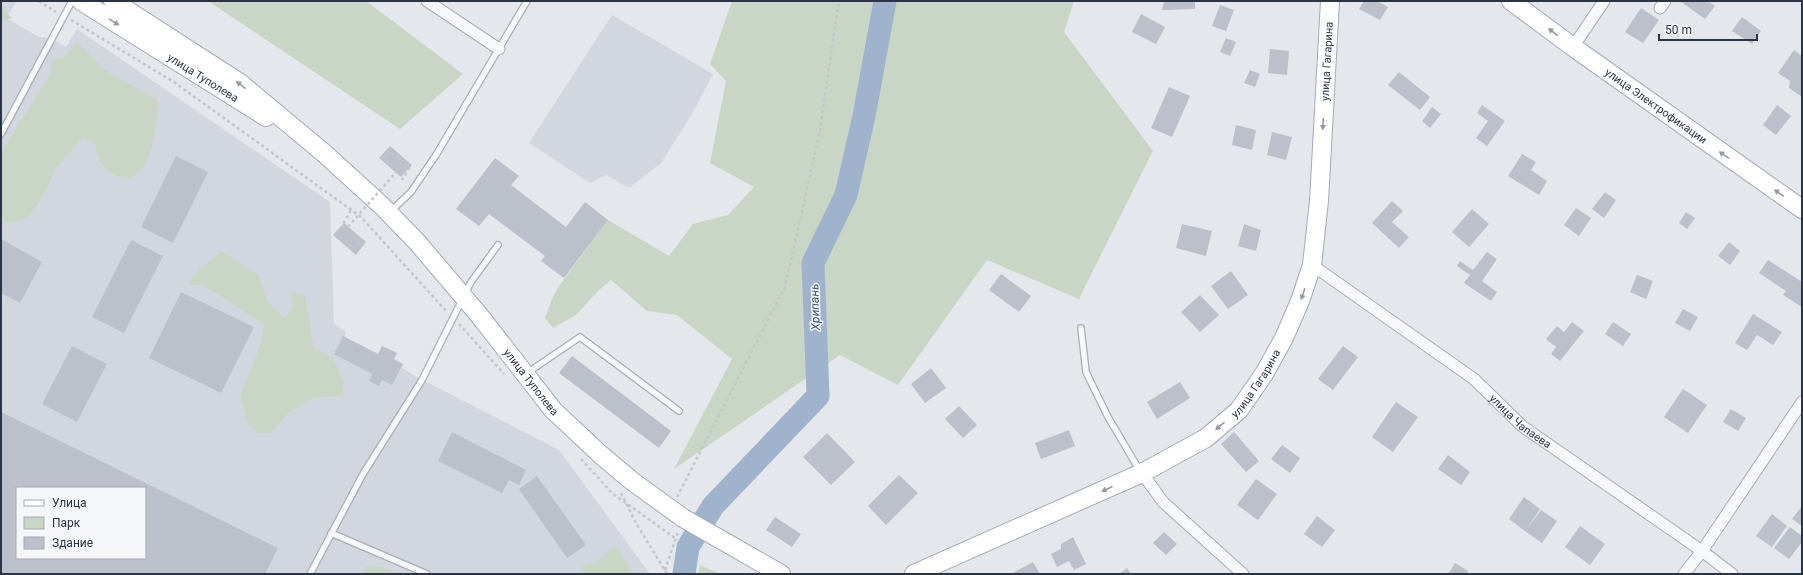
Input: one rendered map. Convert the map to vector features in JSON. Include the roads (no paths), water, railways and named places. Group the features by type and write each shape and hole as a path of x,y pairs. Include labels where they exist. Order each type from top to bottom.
{"main road":[{"name":"улица Туполева","path":"81,1 325,154"},
{"name":"улица Туполева","path":"113,1 240,84 325,154 389,213 417,242 464,298 553,410 601,455 632,481 677,513 770,568"},
{"name":"улица Гагарина","path":"914,574 938,568 1142,473 1206,438 1239,410 1264,374 1284,338 1300,301 1312,265 1319,201 1330,1"},
{"name":"улица Электрофикации","path":"1511,1 1802,210"}],"street":[{"path":"427,1 499,49"},
{"path":"1573,47 1604,1"},
{"name":"улица Чапаева","path":"1312,265 1474,379 1522,426 1702,551 1732,574"},
{"path":"1684,574 1702,551 1802,402"},
{"path":"1142,473 1163,502 1243,574"}],"lane":[{"path":"1,134 72,1"},
{"path":"389,213 411,192 436,155 527,1"},
{"path":"310,574 363,474 420,385 471,282 498,245"},
{"path":"1081,328 1086,372 1108,417 1142,473"},
{"path":"525,374 580,337 678,411"},
{"path":"331,534 427,574"}],"waterway":[{"name":"Хрипань","path":"684,574 688,547 713,506 818,396 813,263 846,195 864,116 885,1"}]}
